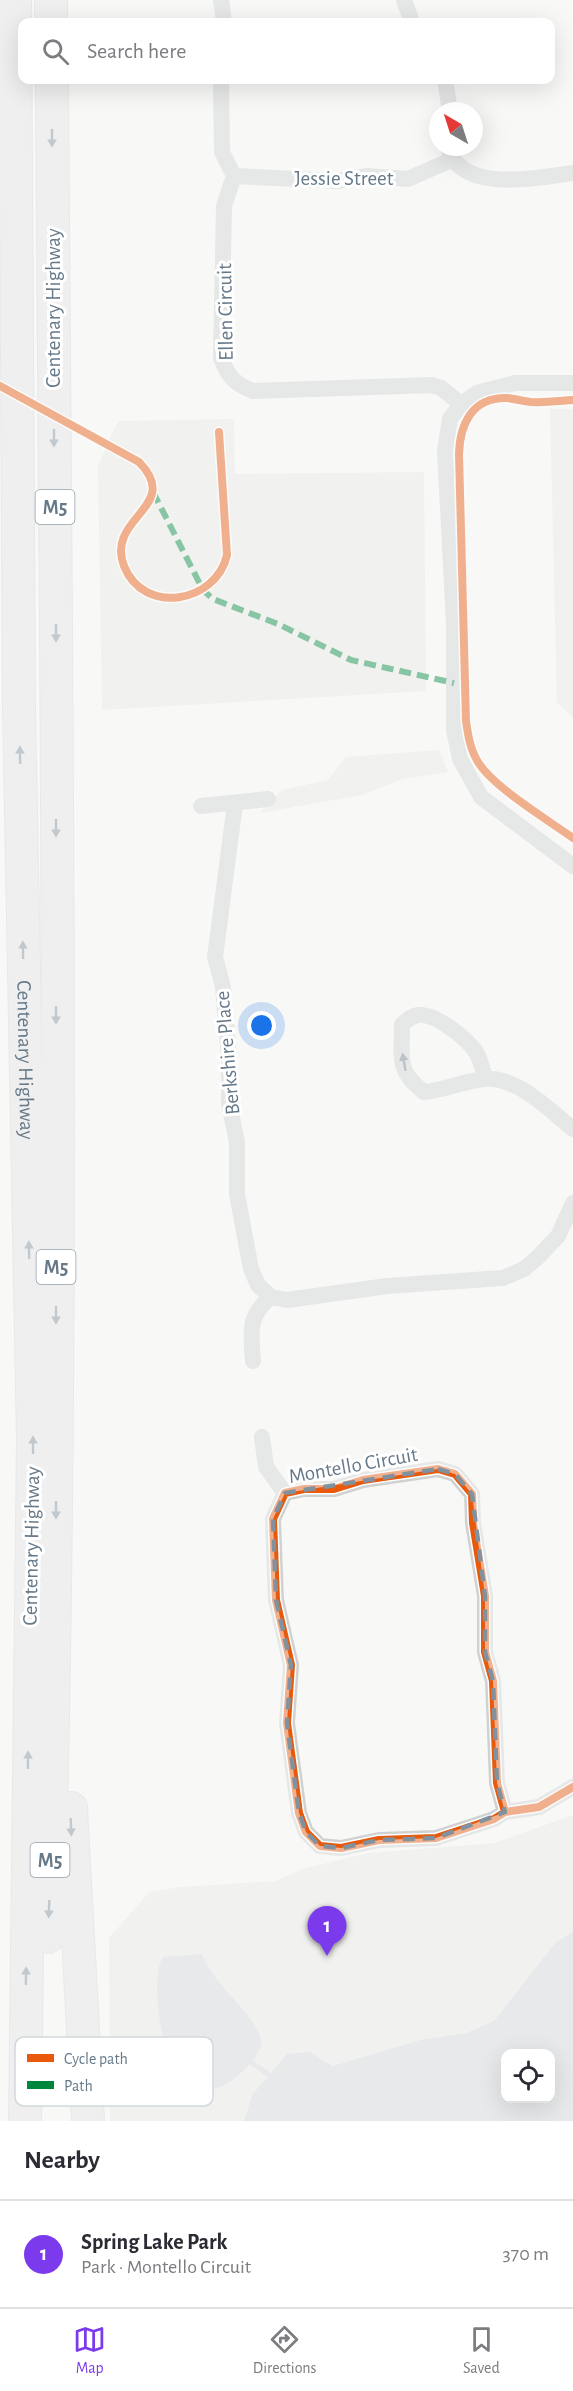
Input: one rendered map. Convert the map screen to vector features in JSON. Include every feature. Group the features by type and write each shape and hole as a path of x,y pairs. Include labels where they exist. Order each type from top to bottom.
{"highway":[{"name":"Centenary Highway","path":"15,0 18,661 33,1440 26,2037"},
{"path":"51,0 51,18"},
{"name":"Centenary Highway","path":"45,2037 56,1599 56,681 52,84"},
{"path":"56,1599 63,1622 73,1879 83,2037"},
{"path":"17,2106 17,2121"},
{"name":"Centenary Highway","path":"25,2106 25,2121"},
{"name":"Centenary Highway","path":"43,2106 43,2121"},
{"path":"87,2106 88,2121"}],"street":[{"path":"221,0 223,18"},
{"path":"404,0 411,18"},
{"path":"221,84 222,152 234,176"},
{"path":"446,84 449,102"},
{"name":"Jessie Street","path":"234,176 337,181 367,176 408,179 446,156"},
{"path":"451,156 463,171 485,177 531,179 573,173"},
{"name":"Ellen Circuit","path":"234,176 224,206 221,358 226,373 238,385 253,391 431,385 441,388 461,404"},
{"path":"573,383 515,383 477,393 461,404 450,419 445,450 454,623 454,730 460,759 481,797 573,866"},
{"path":"201,806 268,799"},
{"name":"Berkshire Place","path":"236,804 217,928 215,957 223,987 229,1060 228,1104 237,1142 237,1194 250,1269 258,1285 270,1297"},
{"path":"485,1079 476,1052 441,1023 429,1016 418,1015 409,1018 402,1025 402,1062 409,1080 424,1092 448,1089 485,1079 507,1082 526,1092 573,1129"},
{"path":"253,1361 253,1317 259,1307 270,1297 287,1300 309,1299 387,1286 503,1278 524,1269 558,1236 573,1203"},
{"name":"Montello Circuit","path":"262,1437 266,1467 285,1493"},
{"name":"Montello Circuit","path":"285,1493 304,1489 334,1489 363,1480 438,1469 455,1474 472,1494 473,1523 485,1596 485,1652 493,1682 497,1783 505,1812"},
{"name":"Montello Circuit","path":"285,1493 273,1520 276,1600 291,1665 287,1723 299,1813 306,1832 320,1846 342,1848 379,1840 436,1838 494,1819 505,1812 539,1807 573,1787"},
{"name":"Montello Circuit","path":"556,1797 573,1792"}],"highlighted area":[{"path":"438,1469 455,1474 472,1494 485,1596 485,1652 493,1681 497,1783 505,1812 436,1838 379,1840 341,1848 320,1846 306,1832 299,1813 287,1723 291,1665 276,1600 273,1519 285,1493"}],"shaded area":[{"path":"550,409 573,409 573,717 557,703"},
{"path":"234,419 235,474 424,472 426,691 102,710 98,466 118,421"},
{"path":"439,750 448,772 403,779 362,795 260,813 282,790 328,780 346,757"},
{"path":"573,1815 573,1931 555,1943 494,2021 466,2033 420,2040 331,2066 310,2052 252,2095 244,2121 110,2121 110,2106 213,2106 213,2037 110,2037 109,1938 149,1892 181,1887 275,1881 306,1868 369,1853 495,1843"},
{"path":"573,1931 573,2121 244,2121 252,2095 287,2054 310,2052 332,2066 420,2040 466,2033 494,2021 555,1943"},
{"path":"202,1954 215,1977 258,2030 261,2044 258,2052 243,2071 228,2083 213,2089 213,2037 162,2037 157,1979 159,1965 164,1957"}],"waterway":[{"path":"251,2062 269,2075"}],"marked path":[{"path":"153,492 203,590 213,599 278,624 351,660 454,683"}],"cycle path":[{"path":"0,386 139,462 150,477 153,490 149,502 125,535 121,549 124,566 134,582 147,592 162,597 179,597 195,593 209,584 220,571 227,555 219,432"},
{"path":"573,400 528,402 507,398 485,402 470,414 465,423 459,454 466,721 471,747 485,772 496,782 573,838"},
{"path":"505,1812 497,1783 493,1681 485,1652 485,1596 473,1523 472,1494 455,1474 438,1469 363,1480 334,1489 304,1489 285,1493 273,1519 276,1600 291,1665 287,1723 299,1813 306,1832 320,1846 341,1848 379,1840 436,1838 494,1819 505,1812 539,1807 573,1787"}],"place":[{"name":"Spring Lake Park","path":"327,1956"}]}
